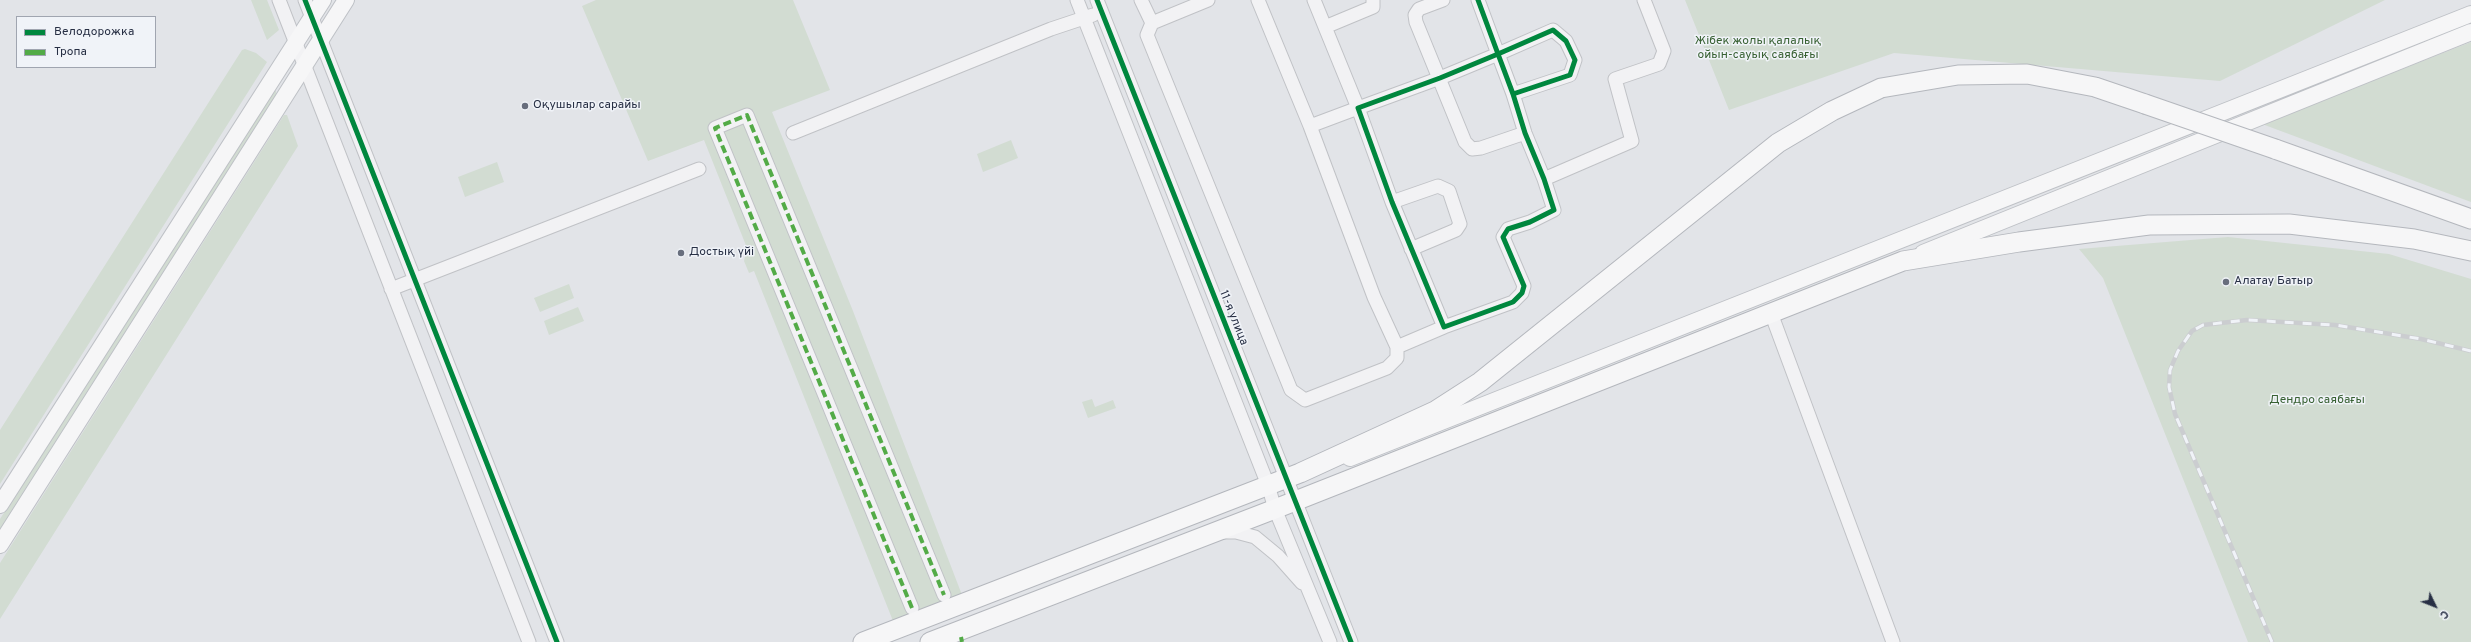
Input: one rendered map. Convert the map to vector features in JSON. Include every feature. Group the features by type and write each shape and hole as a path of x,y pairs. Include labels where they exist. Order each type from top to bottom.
{"highway":[{"path":"863,642 1293,476 1435,411 1480,382 1778,143 1832,111 1882,88 1958,75 2027,74 2095,87 2471,219"},
{"path":"930,642 1275,509 1903,261 2018,242 2149,225 2289,224 2414,239 2471,251"}],"main road":[{"path":"0,505 324,0"},
{"path":"0,545 346,0"},
{"path":"1293,476 1376,449 2471,14"},
{"path":"1903,261 2471,32"}],"street":[{"path":"279,0 529,642"},
{"path":"305,0 557,642"},
{"path":"1077,0 1268,485 1275,509 1330,642"},
{"path":"1141,0 1152,23"},
{"path":"1208,0 1152,23 1147,34 1291,390 1305,400 1388,368 1397,358 1397,347 1374,297 1310,126 1258,0"},
{"path":"1314,0 1358,108 1392,202 1444,327"},
{"path":"1325,27 1373,7 1374,0"},
{"path":"1443,0 1419,9 1415,15 1416,22 1465,142 1472,149 1525,133"},
{"path":"1397,347 1444,327 1514,302 1522,293 1524,286 1503,237 1508,229 1530,222 1554,210 1478,0"},
{"path":"1544,179 1632,141 1615,79 1659,64 1664,51 1644,0"},
{"path":"793,133 1038,34 1084,18 1099,6"},
{"name":"11-я улица","path":"1099,6 1293,476 1296,500 1351,642"},
{"path":"1310,126 1440,78 1553,30 1566,41 1575,60 1570,75 1513,94"},
{"path":"912,608 715,128 747,115 944,595"},
{"path":"391,289 699,169"},
{"path":"1392,202 1438,186 1448,191 1460,224 1456,230 1411,249"},
{"path":"1771,312 1893,642"},
{"path":"1212,533 1236,532 1254,537 1278,556 1309,590"}],"green space":[{"path":"251,0 267,0 279,30 267,40"},
{"path":"596,0 793,0 830,90 772,112 853,311 962,595 895,626 754,271 749,273 744,261 747,248 704,140 648,161 582,6"},
{"name":"Жібек жолы қалалық ойын-сауық саябағы","path":"1685,0 2385,0 2220,81 1894,53 1729,110"},
{"path":"2471,42 2471,202 2262,124"},
{"path":"245,49 256,53 267,62 0,484 0,430 242,50"},
{"path":"274,90 276,91 276,95 0,530 0,519"},
{"path":"284,115 287,115 298,146 0,619 0,563"},
{"path":"1011,140 1018,158 983,172 977,154"},
{"path":"497,162 504,182 465,197 458,177"},
{"name":"Дендро саябағы","path":"2228,237 2389,254 2471,279 2471,642 2248,642 2103,278 2079,249"},
{"path":"569,284 574,298 540,312 534,298"},
{"path":"578,307 584,321 549,335 544,321"},
{"path":"1092,399 1095,407 1113,400 1116,408 1088,418 1082,402"}],"railway":[{"path":"2272,642 2175,414 2169,387 2170,370 2178,351 2192,331 2203,325 2247,320 2335,325 2421,339 2471,351"}],"marked path":[{"path":"912,608 715,128 747,115 944,595"},
{"path":"961,637 962,642"}],"cycle path":[{"path":"305,0 557,642"},
{"path":"1097,0 1351,642"},
{"path":"1478,0 1498,54 1513,94 1525,133 1544,179 1554,210 1530,222 1508,229 1503,237 1524,286 1522,293 1513,302 1444,327 1392,202 1358,108 1440,78 1498,54 1553,30 1566,41 1575,60 1570,75 1513,94"}],"place":[{"name":"Оқушылар сарайы","path":"525,106"},
{"name":"Достық үйі","path":"681,253"},
{"name":"Алатау Батыр","path":"2226,282"}]}
